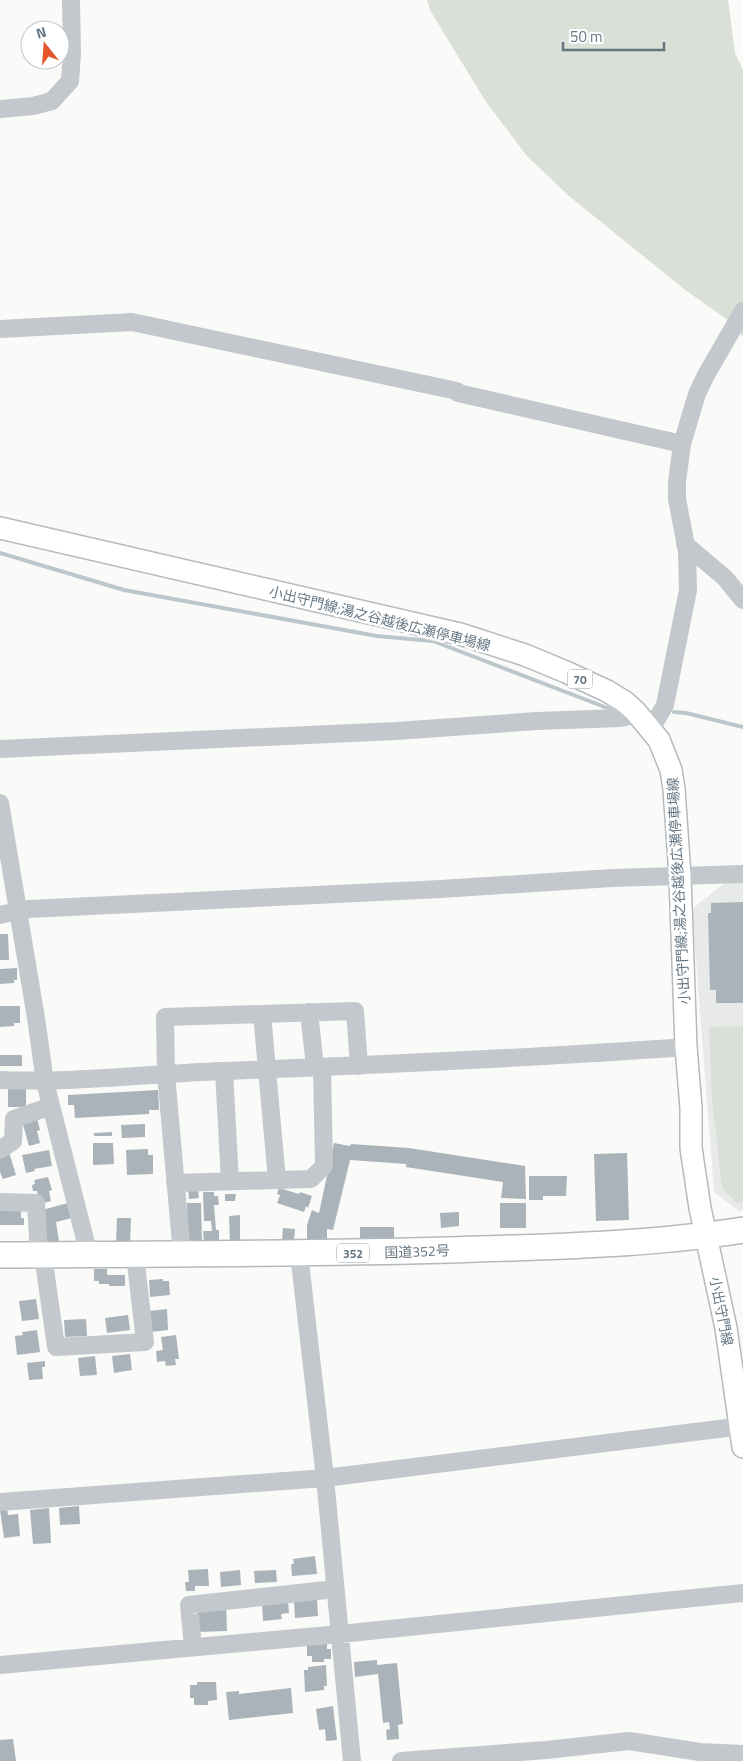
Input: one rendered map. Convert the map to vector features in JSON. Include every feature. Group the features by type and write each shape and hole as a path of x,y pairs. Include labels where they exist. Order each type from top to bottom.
{"highway":[{"name":"国道352号","path":"0,1255 299,1254 566,1247 743,1230"}],"main road":[{"name":"小出守門線;湯之谷越後広瀬停車場線","path":"0,528 460,634 525,655 566,672 607,691 625,702 635,711 651,730 664,750 671,770 674,789 680,876 686,1047 691,1108 691,1148 694,1179 706,1235"},
{"name":"小出守門線","path":"706,1235 726,1328 742,1433"}],"street":[{"path":"0,109 32,106 52,101 70,81 72,54 70,0"},
{"path":"651,730 665,706 688,590 686,544 677,499 677,482 682,444 697,394 706,374 743,310"},
{"path":"0,329 132,322 456,391 682,444"},
{"path":"686,544 725,578 743,600"},
{"path":"0,749 396,731 537,721 620,718 630,716 635,711"},
{"path":"0,804 9,913 36,1018 45,1082 89,1255"},
{"path":"9,913 29,909 743,874"},
{"path":"182,1255 166,1074 165,1017 355,1011 358,1066"},
{"path":"176,1183 311,1180 324,1166 318,1067 309,1012"},
{"path":"262,1014 277,1180"},
{"path":"0,1080 45,1082 686,1047"},
{"path":"224,1071 230,1181"},
{"path":"0,1150 13,1141 7,1119 51,1106"},
{"path":"0,1202 36,1203 41,1255 56,1347 145,1342 135,1255"},
{"path":"299,1254 325,1478 352,1761"},
{"path":"0,1502 325,1478 742,1433"},
{"path":"193,1647 189,1605 336,1589"},
{"path":"0,1665 340,1634 743,1593"},
{"path":"401,1761 546,1750 629,1741 700,1752 743,1754"}],"shaded area":[{"path":"427,0 728,0 735,53 743,70 743,337 729,321 684,289 569,196 527,156 486,102 431,12"},
{"path":"731,878 743,879 743,1210 739,1211 714,1192 692,909"},
{"path":"743,1026 743,1202 737,1203 722,1188 712,1098 709,1027"}],"building":[{"path":"743,902 743,1003 716,1003 716,990 710,990 708,913 711,913 711,903"},
{"path":"0,934 8,934 9,960 0,960"},
{"path":"17,968 17,980 14,980 14,983 0,984 0,969"},
{"path":"0,1006 20,1006 20,1023 14,1023 14,1026 0,1027"},
{"path":"0,1055 22,1055 22,1066 0,1066"},
{"path":"8,1089 26,1089 26,1107 8,1107"},
{"path":"158,1090 159,1110 149,1110 149,1114 75,1118 74,1105 68,1105 68,1095"},
{"path":"37,1118 40,1130 37,1131 40,1143 29,1146 22,1121"},
{"path":"145,1124 145,1137 122,1138 121,1125"},
{"path":"112,1132 112,1136 94,1136 94,1133"},
{"path":"93,1143 113,1143 114,1164 93,1165"},
{"path":"334,1143 350,1146 351,1144 409,1148 525,1166 526,1199 501,1198 503,1182 406,1167 406,1164 350,1160 333,1230 327,1229 327,1241 307,1241 307,1225 312,1210 319,1213"},
{"path":"148,1149 148,1155 153,1155 153,1174 127,1175 126,1150"},
{"path":"49,1150 52,1166 34,1169 35,1171 26,1173 22,1155"},
{"path":"9,1152 16,1175 3,1179 0,1172 0,1155"},
{"path":"627,1153 629,1220 596,1221 594,1154"},
{"path":"529,1176 567,1176 566,1196 543,1196 543,1200 529,1200"},
{"path":"48,1177 52,1190 49,1191 51,1201 40,1204 37,1191 33,1191 32,1185 35,1184 34,1180"},
{"path":"198,1188 199,1198 189,1199 188,1189"},
{"path":"279,1188 312,1196 308,1208 306,1206 304,1212 277,1203 280,1195 277,1194"},
{"path":"203,1192 214,1192 214,1196 218,1196 219,1205 214,1205 216,1230 219,1230 219,1242 204,1243 203,1231 212,1231 211,1221 204,1221"},
{"path":"225,1194 236,1194 235,1201 225,1201"},
{"path":"68,1203 72,1218 56,1222 59,1242 42,1243 42,1210"},
{"path":"187,1203 201,1203 202,1243 188,1244"},
{"path":"500,1203 526,1203 526,1228 500,1228"},
{"path":"0,1206 21,1206 21,1218 24,1218 24,1225 0,1225"},
{"path":"459,1212 459,1226 441,1228 440,1213"},
{"path":"240,1215 240,1242 230,1242 229,1216"},
{"path":"117,1218 131,1218 130,1244 116,1244"},
{"path":"360,1227 394,1227 394,1239 360,1239"},
{"path":"283,1228 295,1229 294,1241 282,1240"},
{"path":"94,1269 107,1269 107,1275 125,1275 125,1286 99,1284 99,1281 94,1281"},
{"path":"163,1279 163,1281 169,1281 170,1295 150,1297 149,1280"},
{"path":"36,1299 39,1319 22,1321 19,1301"},
{"path":"167,1309 168,1330 150,1332 149,1311"},
{"path":"128,1315 130,1330 107,1333 105,1318"},
{"path":"86,1319 87,1336 65,1337 64,1320"},
{"path":"37,1330 40,1352 17,1355 15,1336 23,1335 22,1332"},
{"path":"176,1335 179,1359 175,1359 176,1365 166,1366 165,1361 157,1362 156,1351 163,1350 161,1337"},
{"path":"130,1354 132,1370 114,1373 112,1356"},
{"path":"95,1356 97,1375 80,1376 78,1358"},
{"path":"45,1361 45,1367 42,1367 43,1379 29,1380 27,1363"},
{"path":"79,1506 80,1524 60,1525 59,1508"},
{"path":"49,1508 51,1543 33,1544 30,1510"},
{"path":"7,1509 8,1515 18,1514 20,1536 4,1538 0,1510"},
{"path":"315,1556 317,1574 292,1576 291,1564 294,1564 293,1559"},
{"path":"208,1569 209,1586 195,1586 195,1591 186,1591 185,1582 189,1582 188,1570"},
{"path":"240,1570 241,1585 221,1587 220,1572"},
{"path":"276,1570 277,1582 255,1583 254,1571"},
{"path":"317,1599 318,1616 295,1618 294,1600"},
{"path":"288,1601 289,1613 281,1614 282,1619 263,1621 262,1603"},
{"path":"226,1604 227,1631 198,1632 197,1610"},
{"path":"327,1637 327,1649 331,1649 331,1659 324,1659 324,1662 312,1662 312,1656 307,1656 307,1640"},
{"path":"377,1660 377,1665 397,1663 403,1724 398,1725 399,1739 387,1740 386,1730 390,1729 389,1722 383,1723 378,1674 355,1677 354,1662"},
{"path":"326,1665 327,1686 324,1686 324,1690 305,1692 304,1670 308,1670 308,1667"},
{"path":"197,1682 216,1682 217,1700 208,1701 208,1705 194,1705 194,1698 190,1698 190,1685 197,1685"},
{"path":"291,1688 293,1713 229,1720 226,1692 239,1691 239,1694"},
{"path":"333,1706 337,1740 326,1741 325,1729 319,1730 316,1709"},
{"path":"13,1739 16,1761 0,1761 0,1740"}],"waterway":[{"path":"0,553 124,590 377,636 433,641 610,709"},
{"path":"674,712 686,713 743,727"}]}
